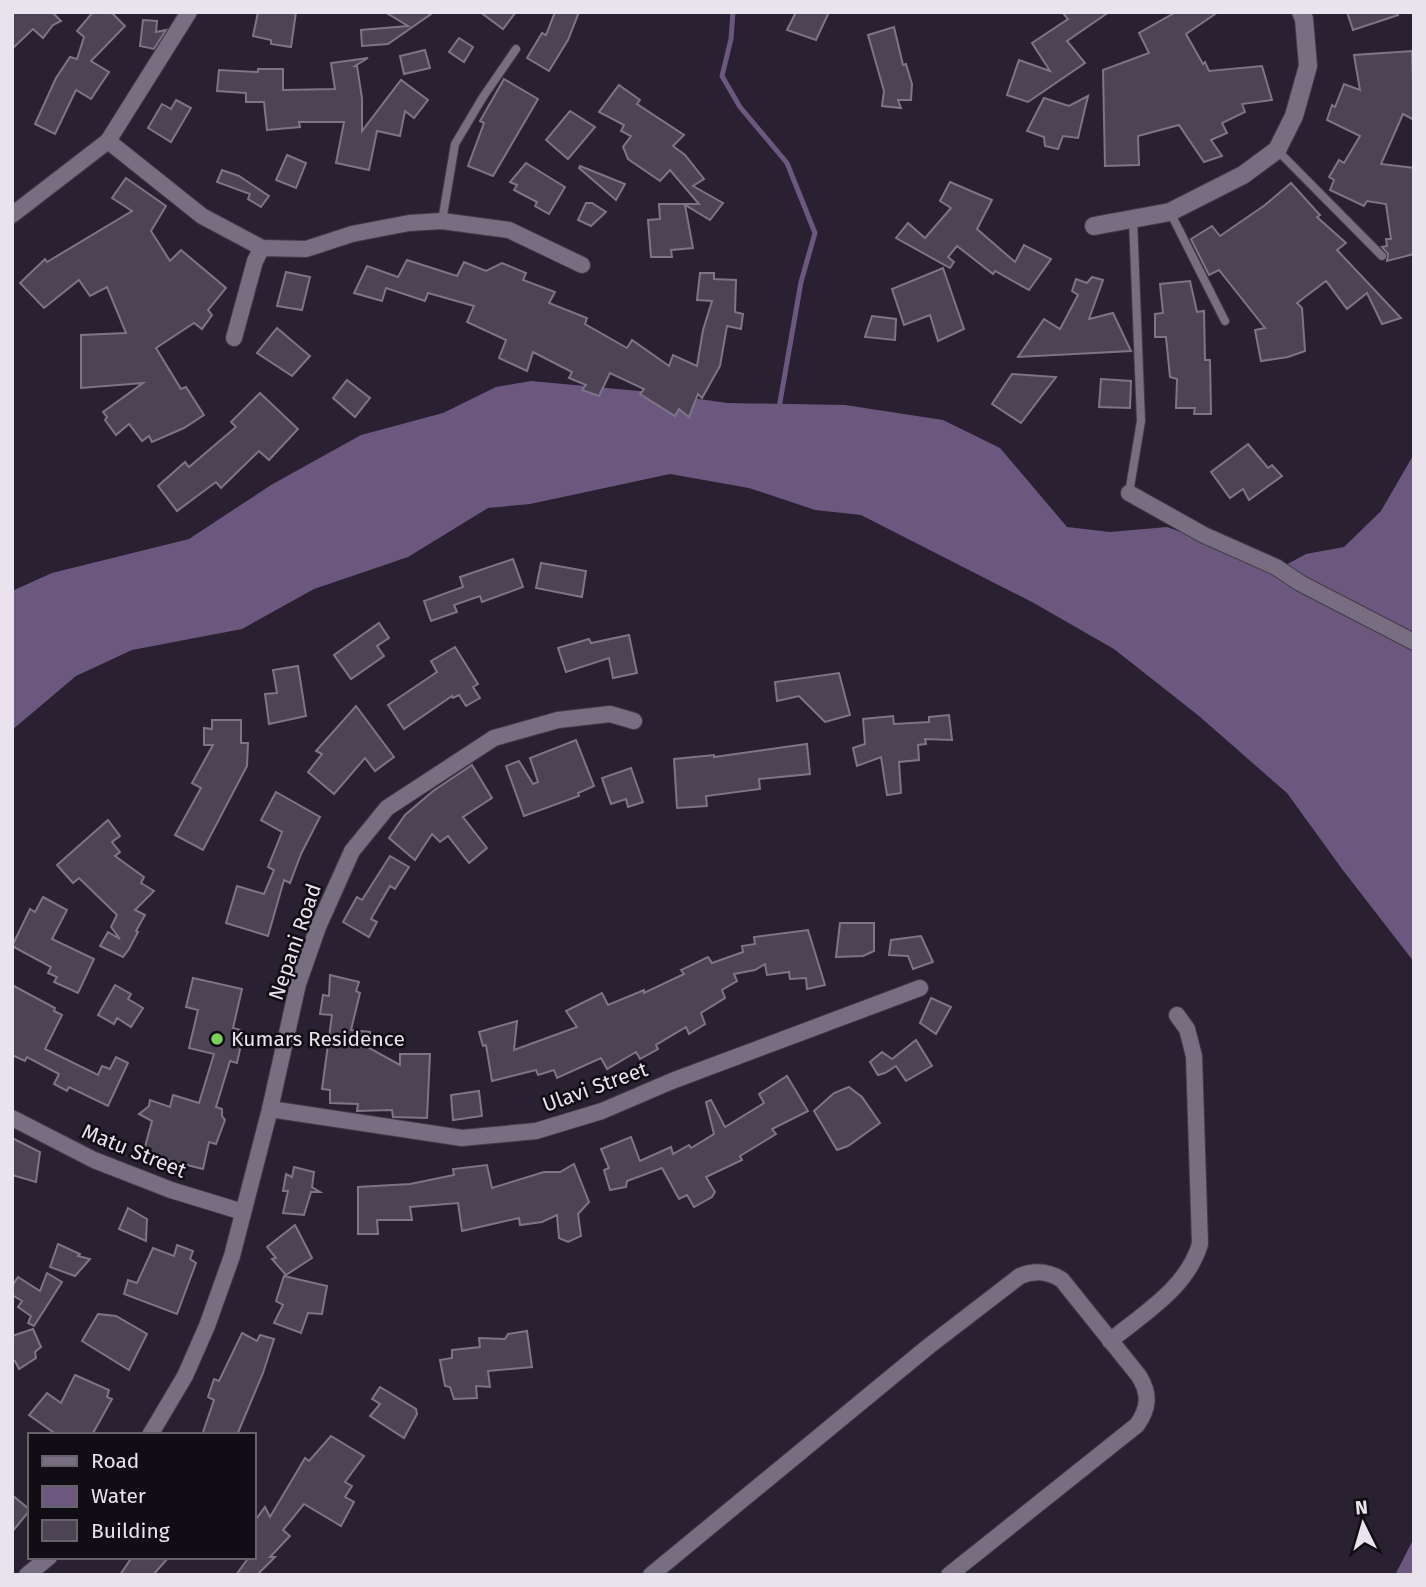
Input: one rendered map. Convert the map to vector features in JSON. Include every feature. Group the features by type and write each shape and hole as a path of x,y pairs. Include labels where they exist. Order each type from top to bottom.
{"street":[{"path":"12,215 108,141 189,12"},
{"path":"1094,226 1170,212 1243,175 1277,150 1294,116 1308,66 1301,12"},
{"path":"108,141 202,216 262,247 306,249 352,234 409,223 442,221 509,230 582,265"},
{"path":"234,338 255,261 262,247"},
{"path":"1129,493 1204,535 1276,567 1300,583 1414,642"},
{"name":"Nepani Road","path":"151,1433 185,1376 233,1256 298,984 318,926 352,851 387,808 494,738 558,720 610,714 634,721"},
{"name":"Ulavi Street","path":"270,1109 462,1138 536,1131 602,1111 672,1081 920,988"},
{"path":"1110,1340 1177,1285 1190,1268 1200,1244 1194,1056 1187,1029 1177,1015"},
{"name":"Matu Street","path":"12,1118 94,1160 171,1191 243,1212"},
{"path":"651,1575 929,1346 1020,1276 1042,1272 1062,1280 1146,1387 1146,1410 1137,1425 949,1575"},
{"path":"27,1575 47,1559"}],"lane":[{"path":"442,221 455,144 516,49"},
{"path":"1277,150 1382,256"},
{"path":"1170,212 1225,321"},
{"path":"1129,493 1141,421 1133,219"}],"water":[{"path":"531,381 650,392 727,403 845,405 943,420 1000,448 1067,527 1110,532 1167,527 1280,568 1306,554 1344,547 1381,511 1414,454 1414,962 1287,793 1199,716 1114,649 1032,602 861,515 815,510 749,488 670,474 530,504 488,508 408,557 314,589 242,629 132,650 76,676 12,730 12,591 52,573 189,539 271,485 361,435 443,413 496,387"},
{"path":"1414,1538 1414,1575 1395,1575"}],"building":[{"path":"12,12 52,12 61,21 53,25 43,38 33,29 12,49"},
{"path":"93,12 111,12 125,26 91,61 109,72 91,99 76,90 55,134 35,124 56,78 70,57 77,59 84,37 77,31"},
{"path":"258,12 296,12 291,47 271,44 271,40 253,36"},
{"path":"385,12 434,12 388,44 362,46 361,30 408,26"},
{"path":"480,12 516,12 503,29"},
{"path":"555,12 579,12 568,40 549,71 527,58 542,33 546,35"},
{"path":"796,12 829,12 816,40 787,30"},
{"path":"1062,12 1109,12 1067,41 1085,63 1028,102 1007,95 1019,60 1050,71 1032,43 1068,19"},
{"path":"1176,12 1218,12 1186,34 1203,64 1205,62 1209,71 1262,66 1272,100 1242,104 1245,112 1222,123 1227,133 1211,140 1222,156 1204,162 1179,125 1138,136 1139,165 1105,166 1103,70 1149,53 1139,33"},
{"path":"1347,12 1397,12 1398,15 1353,30"},
{"path":"143,20 157,21 156,32 166,30 154,49 140,46"},
{"path":"894,27 903,65 906,64 912,84 911,100 898,100 901,108 882,106 884,91 868,35"},
{"path":"459,38 473,47 464,62 449,52"},
{"path":"425,50 430,68 404,74 400,56"},
{"path":"1412,51 1414,120 1403,114 1381,164 1414,168 1414,254 1387,261 1388,254 1382,247 1387,246 1386,239 1391,239 1386,204 1367,201 1364,206 1330,190 1334,180 1329,177 1339,160 1344,163 1360,136 1327,120 1344,84 1360,90 1354,55"},
{"path":"368,58 355,66 362,98 362,131 401,80 428,100 414,118 405,111 400,136 377,131 369,170 336,163 344,122 299,122 300,127 267,130 264,102 246,102 246,93 217,91 219,70 258,72 258,69 283,69 283,90 335,89 331,63"},
{"path":"504,79 538,99 493,176 468,166 484,123 480,121"},
{"path":"619,85 640,100 637,104 684,135 673,146 685,155 704,179 693,186 723,203 710,220 685,205 693,248 671,250 672,257 651,257 648,220 660,219 659,204 699,204 670,170 660,181 628,159 623,147 631,136 621,131 624,125 599,112"},
{"path":"1088,96 1078,138 1063,136 1058,149 1045,146 1044,137 1027,131 1044,98 1069,106"},
{"path":"176,100 191,108 171,142 148,128 162,104 171,109"},
{"path":"570,111 595,127 568,159 546,140"},
{"path":"287,155 306,163 296,188 276,180"},
{"path":"526,163 565,187 549,214 535,206 537,202 514,190 517,185 510,182"},
{"path":"580,166 625,184 616,200 579,168"},
{"path":"222,170 239,176 269,196 261,207 248,199 250,194 217,182"},
{"path":"126,178 166,206 151,231 170,261 181,250 226,288 208,310 212,315 202,329 194,323 156,348 181,389 186,387 204,415 184,428 152,442 149,436 142,441 129,424 116,435 105,420 107,417 103,412 143,383 81,388 81,335 126,333 107,287 90,296 79,280 44,308 20,283 45,259 47,262 132,211 112,198"},
{"path":"950,182 992,200 977,229 1015,262 1024,245 1051,259 1029,290 995,271 993,274 957,246 948,257 954,262 950,268 896,238 908,223 925,238 951,208 940,201"},
{"path":"1291,183 1320,215 1317,217 1346,243 1337,250 1401,318 1382,324 1367,293 1347,309 1326,281 1297,303 1302,308 1305,351 1261,361 1255,330 1265,328 1219,270 1209,275 1191,239 1212,226 1220,236"},
{"path":"586,203 592,203 606,212 591,226 578,220"},
{"path":"407,260 457,276 464,262 486,271 502,263 526,273 523,280 555,292 549,303 587,318 585,324 627,348 632,340 669,366 673,355 697,366 703,330 712,301 697,300 700,273 714,273 714,279 736,280 735,312 743,314 741,329 727,326 720,366 702,398 698,394 689,417 679,409 675,416 640,394 644,389 610,373 599,396 582,390 586,385 569,378 572,372 533,352 527,371 499,358 506,340 467,322 474,306 428,293 425,301 386,288 382,301 354,293 367,266 398,277"},
{"path":"943,268 964,329 938,341 930,315 904,325 892,289"},
{"path":"286,272 310,277 302,310 277,306"},
{"path":"1092,277 1103,280 1089,319 1113,313 1131,351 1018,357 1044,319 1060,329 1078,295 1072,291 1076,279 1087,283"},
{"path":"1190,281 1197,312 1204,311 1205,360 1210,360 1211,414 1194,414 1195,408 1176,408 1177,379 1170,377 1166,337 1155,337 1155,314 1163,313 1160,284"},
{"path":"872,316 896,319 895,340 865,337"},
{"path":"277,328 310,356 292,376 257,353"},
{"path":"1012,374 1056,377 1021,423 992,404"},
{"path":"1101,379 1131,381 1130,408 1099,407"},
{"path":"347,380 370,398 355,417 333,398"},
{"path":"260,393 298,429 269,460 259,451 221,488 216,482 177,511 158,486 185,462 189,467 236,427 231,422"},
{"path":"1248,444 1268,468 1272,465 1282,476 1249,500 1243,489 1230,498 1211,472"},
{"path":"513,559 523,587 482,602 480,596 454,605 457,612 431,621 424,601 463,587 460,577"},
{"path":"541,563 586,571 582,597 536,588"},
{"path":"379,623 389,638 377,646 384,656 351,679 334,655"},
{"path":"629,635 637,673 613,678 609,658 566,672 558,648 589,639 591,643"},
{"path":"455,647 478,684 473,687 480,698 466,706 459,695 453,698 452,696 404,729 388,705 437,672 431,661"},
{"path":"298,666 306,716 269,724 265,694 277,693 273,670"},
{"path":"839,673 850,715 825,722 799,696 777,701 775,682"},
{"path":"356,706 394,757 375,771 365,758 334,794 308,772 322,754 316,751"},
{"path":"949,715 952,740 925,739 926,744 918,745 919,760 899,762 901,793 887,795 881,757 857,766 853,748 865,744 863,719 893,716 894,724 929,722 929,717"},
{"path":"212,720 241,720 241,743 248,743 247,766 203,850 175,835 201,788 192,783 213,745 204,745 204,728 212,729"},
{"path":"576,740 594,786 578,793 579,796 524,816 506,766 519,761 533,784 538,782 530,758"},
{"path":"807,744 810,774 759,779 760,789 706,796 707,806 677,808 674,759 714,757"},
{"path":"472,765 492,798 463,817 487,848 469,863 448,836 440,842 432,834 415,860 389,838 405,815 433,791"},
{"path":"631,768 643,802 628,807 626,799 611,804 602,778"},
{"path":"276,792 320,817 290,883 284,880 268,936 226,923 237,886 264,894 274,870 268,867 282,832 261,820"},
{"path":"108,820 120,836 112,842 120,852 115,856 144,877 141,883 154,891 135,910 145,915 123,957 100,946 108,932 120,939 111,927 117,915 79,878 73,883 57,865"},
{"path":"390,856 409,867 395,889 390,886 371,919 377,922 369,937 343,922 357,897 362,900"},
{"path":"43,897 67,910 52,939 94,959 78,993 54,982 57,977 48,973 51,967 12,946 30,909 35,912"},
{"path":"840,923 874,923 874,951 863,956 836,957"},
{"path":"808,930 825,985 807,989 806,978 790,979 789,972 767,975 765,964 755,970 734,974 737,981 722,990 725,998 701,1013 705,1024 689,1034 686,1027 656,1045 658,1049 640,1059 636,1052 607,1069 601,1058 557,1078 554,1070 538,1075 536,1070 492,1081 486,1045 483,1046 479,1032 517,1021 514,1050 577,1027 566,1011 602,993 608,1005 644,990 644,993 684,974 681,970 708,957 712,963 743,952 742,946 755,944 754,937"},
{"path":"921,936 933,962 913,969 908,956 889,955 891,940"},
{"path":"330,975 359,982 356,991 360,993 351,1030 370,1032 369,1048 400,1065 400,1054 430,1054 427,1118 393,1117 392,1110 357,1111 358,1104 330,1103 330,1090 322,1089 332,1015 320,1014 323,995 329,996"},
{"path":"193,978 242,989 233,1028 244,1031 237,1063 230,1061 216,1107 222,1109 225,1120 216,1144 209,1142 203,1169 143,1154 152,1121 139,1114 149,1106 150,1100 170,1107 173,1095 199,1103 214,1054 189,1048 198,1010 186,1007"},
{"path":"12,985 55,1008 54,1011 62,1015 45,1049 98,1075 102,1066 110,1069 116,1057 128,1063 108,1106 69,1087 67,1091 54,1084 59,1074 27,1057 25,1061 12,1055"},
{"path":"115,985 131,994 128,999 143,1008 131,1027 117,1018 114,1024 98,1015"},
{"path":"931,998 951,1007 936,1034 920,1023"},
{"path":"916,1040 932,1066 906,1081 896,1066 878,1075 870,1062 882,1052 892,1059"},
{"path":"787,1076 808,1111 772,1129 776,1134 740,1156 742,1160 706,1177 715,1192 712,1197 694,1207 687,1195 679,1199 662,1168 627,1181 626,1187 610,1190 604,1170 609,1168 601,1149 631,1137 640,1161 671,1147 673,1154 689,1145 691,1148 714,1134 706,1102 711,1100 725,1127 764,1103 759,1094"},
{"path":"849,1087 862,1097 880,1123 848,1146 837,1150 814,1111 834,1093"},
{"path":"479,1091 482,1116 453,1120 451,1095"},
{"path":"12,1138 40,1152 36,1182 12,1175"},
{"path":"574,1164 589,1202 578,1214 581,1236 568,1242 559,1238 557,1215 542,1222 520,1225 519,1218 462,1231 458,1203 410,1207 412,1220 377,1220 378,1234 358,1234 358,1187 410,1184 454,1175 453,1169 487,1165 492,1188 544,1172 560,1172"},
{"path":"294,1167 314,1172 312,1187 320,1192 311,1192 304,1215 283,1213 288,1191 283,1191 286,1174 292,1177"},
{"path":"128,1208 147,1219 146,1241 119,1229"},
{"path":"295,1225 312,1258 286,1275 272,1259 276,1258 267,1247"},
{"path":"58,1244 80,1254 78,1256 90,1259 75,1276 50,1267"},
{"path":"177,1245 193,1251 190,1259 196,1263 177,1314 124,1294 128,1280 137,1283 153,1248 174,1256"},
{"path":"47,1273 62,1282 34,1326 28,1323 31,1316 18,1307 22,1301 12,1295 12,1286 18,1277 40,1291"},
{"path":"284,1276 327,1286 322,1314 308,1313 301,1333 274,1323 283,1305 276,1301"},
{"path":"98,1314 116,1316 147,1334 129,1370 82,1341"},
{"path":"33,1329 41,1347 35,1352 36,1358 19,1369 15,1361 12,1361 12,1336"},
{"path":"527,1331 532,1367 488,1371 490,1387 476,1386 477,1398 454,1399 450,1387 445,1386 440,1360 452,1358 452,1350 480,1347 479,1338 505,1339 508,1334"},
{"path":"242,1333 257,1341 260,1335 274,1339 238,1433 203,1433 214,1400 208,1397 214,1379 219,1381"},
{"path":"75,1375 109,1390 107,1397 112,1399 93,1433 54,1433 29,1415 47,1393 61,1403"},
{"path":"380,1387 416,1409 417,1414 404,1438 370,1416 380,1404 372,1399"},
{"path":"331,1436 364,1456 345,1482 352,1486 345,1497 354,1502 341,1526 304,1504 283,1530 290,1536 270,1557 275,1557 257,1575 236,1575 248,1559 256,1559 256,1519 265,1507 270,1517 305,1458 309,1461"},
{"path":"12,1495 28,1508 28,1512 12,1532"},
{"path":"131,1559 167,1559 153,1575 120,1575"}],"waterway":[{"path":"733,12 731,39 722,76 740,107 787,163 815,233 801,282 779,408"}],"place":[{"name":"Kumars Residence","path":"217,1039"}]}
